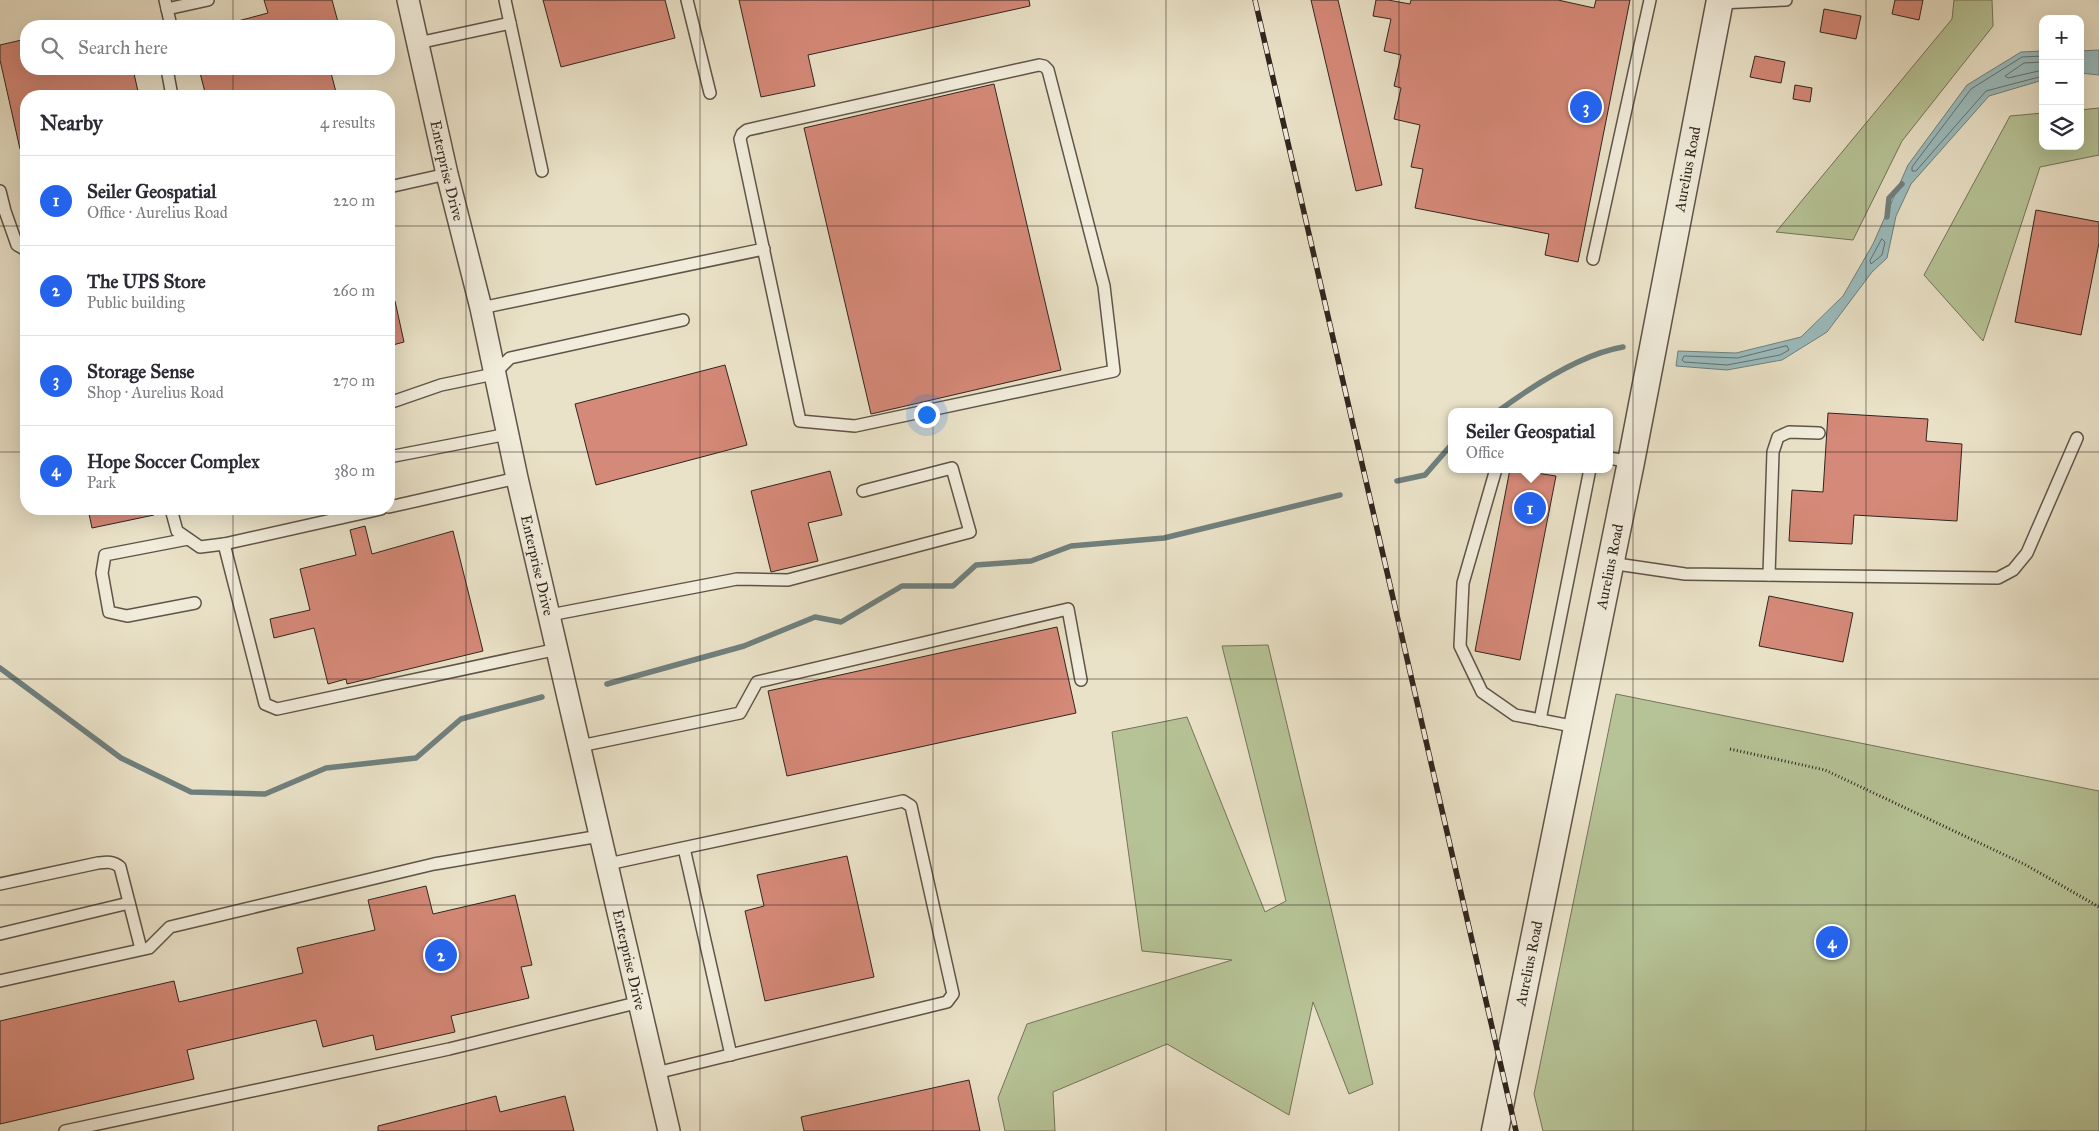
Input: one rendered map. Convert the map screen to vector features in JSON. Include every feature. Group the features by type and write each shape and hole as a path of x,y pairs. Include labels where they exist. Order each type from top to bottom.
{"street":[{"name":"Enterprise Drive","path":"408,0 447,174 481,308 517,478 669,1131"},
{"name":"Aurelius Road","path":"1495,1131 1610,563 1620,460 1720,2"}],"lane":[{"path":"170,20 166,5 208,0"},
{"path":"505,0 542,170"},
{"path":"687,0 710,93"},
{"path":"1593,259 1650,0"},
{"path":"1720,2 1786,0"},
{"path":"418,43 510,24"},
{"path":"1039,65 1044,66 1048,70 1104,286 1114,371 855,426 800,421 764,249 740,139 747,130 1039,65"},
{"path":"168,75 171,90"},
{"path":"395,186 447,174"},
{"path":"0,191 17,245 20,247"},
{"path":"481,308 764,249"},
{"path":"395,401 441,385 494,374 510,358 683,320"},
{"path":"1769,574 1773,452 1778,438 1789,432 1819,433"},
{"path":"395,456 508,434"},
{"path":"1610,563 1685,574 1998,578 2013,570 2027,553 2077,438"},
{"path":"550,615 737,579 788,580 970,532 952,468 862,492"},
{"path":"1495,473 1463,583 1460,646 1482,692 1515,715 1578,727"},
{"path":"1540,720 1589,473"},
{"path":"395,506 517,478"},
{"path":"173,515 177,531 200,548 354,515"},
{"path":"188,539 105,555 102,573 109,612 127,616 195,603"},
{"path":"224,544 265,704 277,709 558,649"},
{"path":"580,746 740,713 757,682 1068,609 1081,680"},
{"path":"608,864 903,801 911,806 953,994 951,999 947,1002 656,1073"},
{"path":"0,981 149,948 170,927 434,864 600,836"},
{"path":"684,848 730,1055"},
{"path":"0,884 109,862 116,863 120,867 142,949"},
{"path":"0,934 129,903"},
{"path":"65,1131 449,1049 640,1002"}],"path":[{"path":"1730,749 1825,770 2026,865 2099,907"}],"green space":[{"path":"1954,0 1992,0 1993,26 1902,141 1853,240 1776,232 1952,19"},
{"path":"2099,108 2099,155 2040,167 1983,341 1924,275 2010,116 2039,113 2039,150 2084,150 2084,110"},
{"path":"1268,645 1373,1084 1349,1094 1313,1002 1289,1115 1167,1044 1053,1092 1055,1131 1005,1131 998,1098 1027,1024 1232,960 1142,951 1112,732 1187,717 1265,912 1286,901 1222,646"},
{"path":"1616,694 2099,791 2099,1131 1543,1131 1534,1094"}],"water":[{"path":"2099,50 2099,75 2084,73 2084,51"},
{"path":"2039,51 2039,81 1989,96 1911,184 1896,216 1887,258 1872,272 1827,332 1782,360 1727,370 1676,366 1678,351 1736,353 1801,337 1843,296 1873,244 1908,165 1967,85 2021,52"}],"building":[{"path":"264,0 332,0 337,20 242,20 268,13"},
{"path":"543,0 665,0 675,38 561,67"},
{"path":"739,0 1029,0 1030,6 808,55 815,86 761,97"},
{"path":"1311,0 1338,0 1382,185 1356,191"},
{"path":"1376,0 1410,4 1411,0 1558,0 1594,8 1596,0 1630,0 1578,262 1545,255 1549,234 1415,208 1423,169 1411,167 1420,125 1394,119 1401,88 1394,86 1401,55 1384,51 1391,19 1373,16"},
{"path":"1895,0 1923,0 1919,20 1892,14"},
{"path":"1824,9 1861,16 1856,39 1820,32"},
{"path":"20,40 20,75 134,75 138,90 20,90 20,149 0,60 0,45"},
{"path":"1755,56 1785,62 1781,83 1750,77"},
{"path":"201,75 332,75 335,90 204,90"},
{"path":"994,84 1061,370 871,414 804,128"},
{"path":"1795,85 1812,88 1810,102 1793,99"},
{"path":"2036,210 2099,222 2099,243 2081,335 2015,322"},
{"path":"395,301 404,342 395,344"},
{"path":"725,365 747,445 596,485 575,404"},
{"path":"1828,413 1928,419 1926,441 1962,444 1957,521 1854,515 1852,544 1789,541 1792,490 1823,492"},
{"path":"830,471 842,515 808,523 818,561 771,572 751,491"},
{"path":"1509,473 1536,473 1556,476 1520,660 1475,651"},
{"path":"89,515 154,515 92,528"},
{"path":"365,526 372,554 453,531 483,651 347,684 346,679 328,684 314,628 274,638 270,619 310,610 300,569 356,555 350,530"},
{"path":"1769,596 1853,613 1843,662 1759,646"},
{"path":"1057,627 1076,713 787,776 768,691"},
{"path":"847,856 874,977 765,1001 745,911 764,906 757,875"},
{"path":"426,886 433,914 515,895 532,965 521,967 529,998 451,1016 455,1032 376,1050 373,1035 323,1047 316,1020 187,1050 194,1079 0,1124 0,1021 174,981 179,1002 303,973 297,948 375,930 368,900"},
{"path":"969,1080 980,1131 804,1131 801,1117"},
{"path":"496,1096 500,1112 565,1096 574,1131 378,1131 378,1126"}],"waterway":[{"path":"1887,217 1889,198 1902,184"},
{"path":"1503,408 1541,382 1574,364 1623,347"},
{"path":"1397,481 1425,475 1448,448"},
{"path":"607,684 744,646 815,617 841,622 902,586 953,586 976,565 1031,561 1071,546 1164,538 1340,495"},
{"path":"0,668 121,758 191,792 265,794 326,768 416,758 461,719 542,697"}],"railway":[{"path":"1255,0 1516,1131"}],"place":[{"name":"Storage Sense","path":"1586,107"},
{"name":"Seiler Geospatial","path":"1530,508"},
{"name":"Hope Soccer Complex","path":"1832,942"},
{"name":"The UPS Store","path":"441,955"}]}
